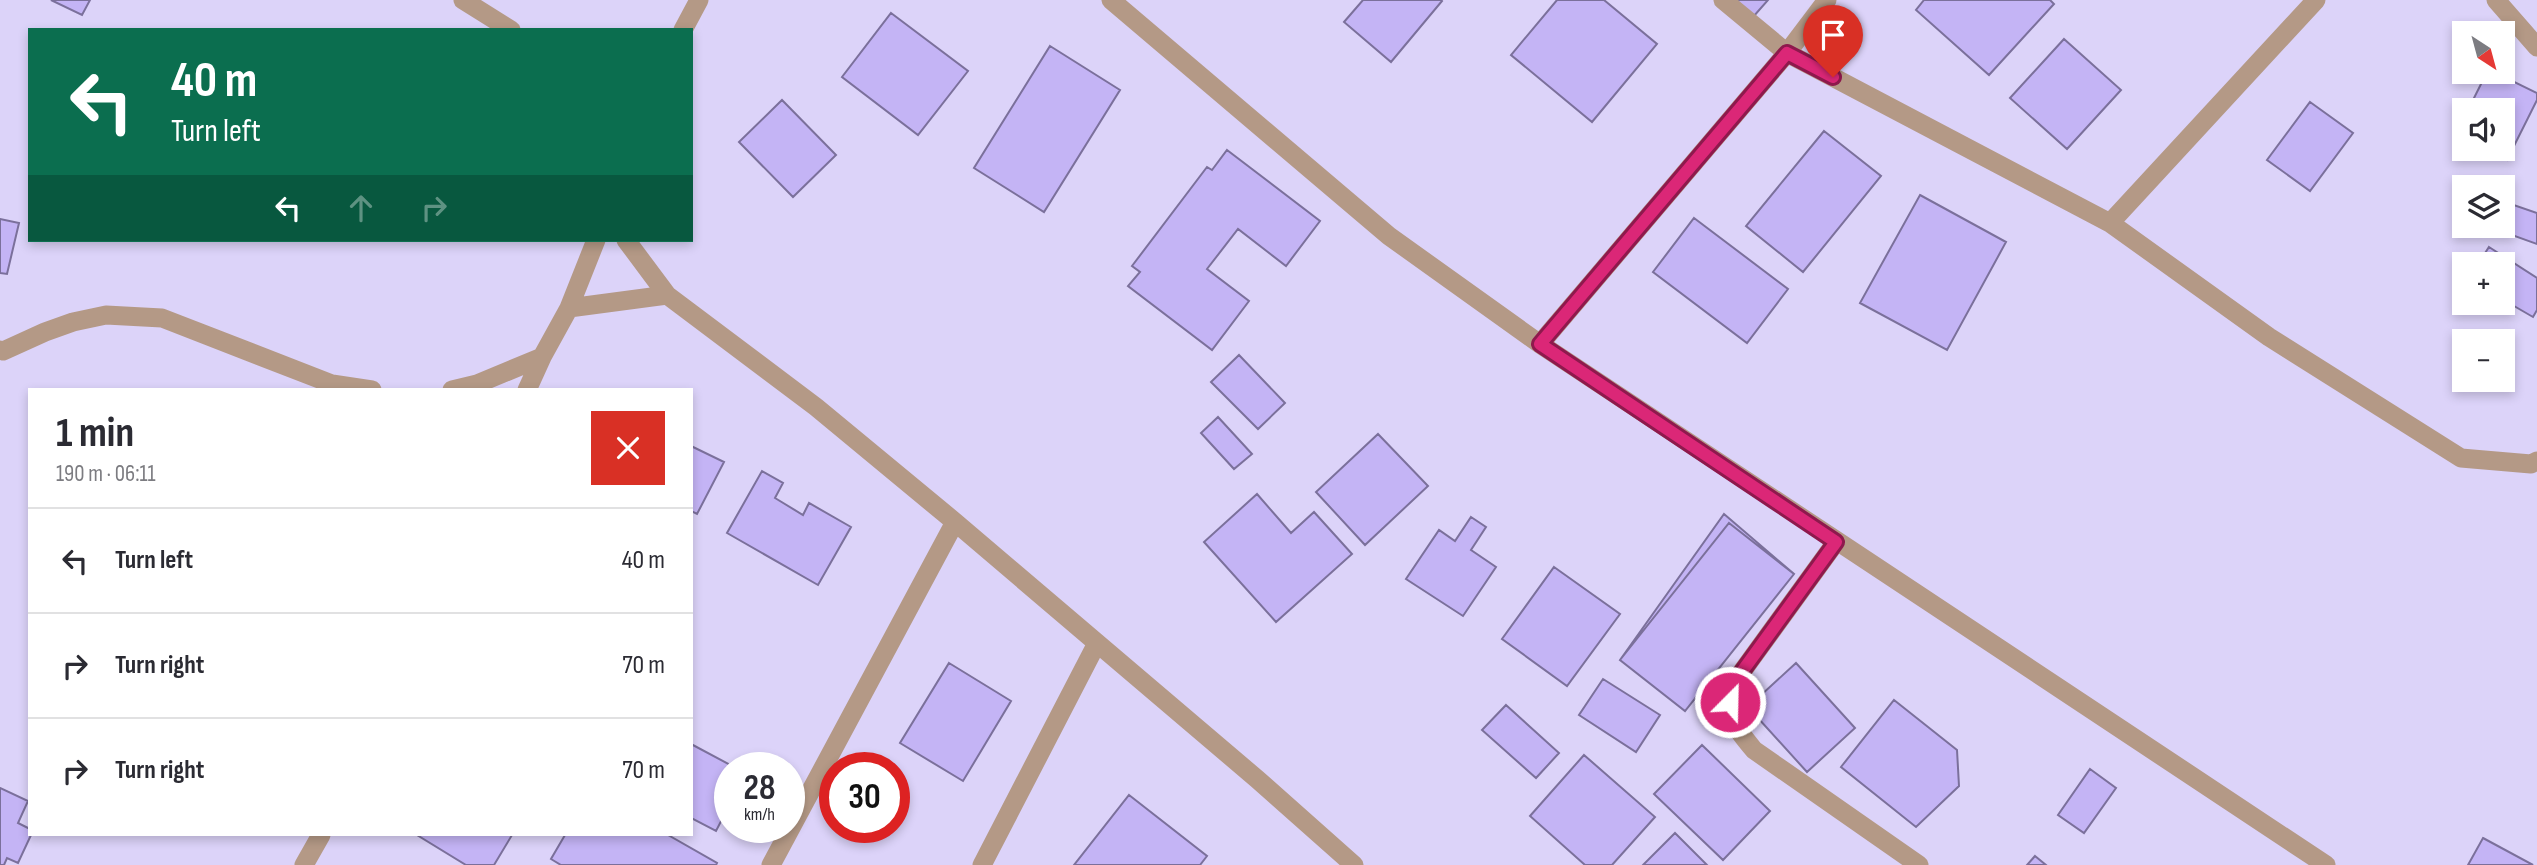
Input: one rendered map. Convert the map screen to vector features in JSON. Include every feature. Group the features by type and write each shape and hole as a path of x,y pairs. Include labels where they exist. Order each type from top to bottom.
{"street":[{"path":"463,0 508,28"},
{"path":"684,28 699,0"},
{"path":"1111,0 1389,236 1540,344 2326,865"},
{"path":"1723,0 1787,53 2110,223 2269,337 2461,458 2531,464 2537,461"},
{"path":"1540,344 1787,53 1827,0"},
{"path":"2110,223 2316,0"},
{"path":"2496,0 2537,47"},
{"path":"528,388 569,307 595,242"},
{"path":"627,242 667,295 816,407 955,522 1354,865"},
{"path":"569,307 667,295"},
{"path":"1,354 63,325 106,315 162,318 332,384 359,388"},
{"path":"460,388 477,384 542,356"},
{"path":"771,865 955,522"},
{"path":"1836,542 1733,684 1730,702 1735,728 1754,750 1920,865"},
{"path":"982,865 1097,643"},
{"path":"304,865 320,836"}],"building":[{"path":"51,0 90,0 82,15"},
{"path":"1363,0 1442,1 1391,62 1344,22"},
{"path":"1557,0 1604,0 1657,44 1592,122 1511,55"},
{"path":"1734,0 1768,0 1753,17"},
{"path":"1924,0 2050,0 2054,4 1989,75 1916,10"},
{"path":"891,13 968,71 918,135 842,77"},
{"path":"2064,39 2121,90 2067,149 2010,98"},
{"path":"1050,46 1120,90 1044,212 974,168"},
{"path":"2515,82 2537,93 2537,100 2515,144 2515,98 2474,98 2481,84"},
{"path":"782,100 836,155 793,197 739,142"},
{"path":"2310,102 2353,133 2310,191 2267,160"},
{"path":"1824,131 1881,176 1803,272 1746,226"},
{"path":"1227,150 1320,221 1286,266 1238,229 1207,269 1249,301 1212,350 1128,286 1140,272 1132,266 1207,167 1212,170"},
{"path":"1920,195 2006,242 1947,350 1860,303"},
{"path":"2515,205 2537,213 2537,244 2515,236"},
{"path":"1694,218 1788,289 1747,343 1653,272"},
{"path":"0,219 19,223 7,274 0,273"},
{"path":"2515,264 2537,278 2537,310 2533,317 2515,307"},
{"path":"1239,355 1285,403 1258,429 1211,382"},
{"path":"1218,417 1252,454 1234,469 1201,433"},
{"path":"1378,434 1428,486 1365,545 1316,492"},
{"path":"693,447 724,462 697,514 693,512"},
{"path":"762,471 783,483 775,498 803,515 809,503 851,527 818,585 727,533"},
{"path":"1257,494 1291,533 1314,512 1352,554 1276,622 1204,542"},
{"path":"1724,514 1794,574 1685,711 1620,660"},
{"path":"1471,517 1486,527 1471,550 1496,567 1463,616 1406,579 1439,530 1455,541"},
{"path":"1729,523 1794,574 1685,711 1620,660"},
{"path":"1729,523 1794,574 1685,711 1620,660"},
{"path":"1554,567 1620,614 1567,686 1502,639"},
{"path":"949,663 1011,701 963,781 900,743"},
{"path":"1796,663 1855,728 1807,772 1748,707"},
{"path":"1603,679 1660,715 1636,752 1579,715"},
{"path":"1894,700 1957,750 1959,786 1916,827 1841,767"},
{"path":"1506,705 1559,753 1536,778 1482,730"},
{"path":"693,745 714,756 714,830 693,819"},
{"path":"1702,745 1770,811 1723,860 1654,794"},
{"path":"1584,755 1655,817 1612,865 1585,865 1530,816"},
{"path":"2090,769 2116,788 2084,833 2058,815"},
{"path":"0,788 28,801 18,823 28,828 28,836 31,836 18,863 7,858 4,865 0,865"},
{"path":"1129,795 1207,856 1200,865 1074,865"},
{"path":"1675,833 1707,865 1643,865"},
{"path":"419,836 511,836 494,865 466,865"},
{"path":"564,836 670,836 717,863 561,865 551,859"},
{"path":"2483,838 2533,865 2468,865"},
{"path":"2035,856 2046,865 2027,865"}],"route":[{"path":"1730,702 1733,684 1836,542 1540,344 1787,53 1833,77"}]}
